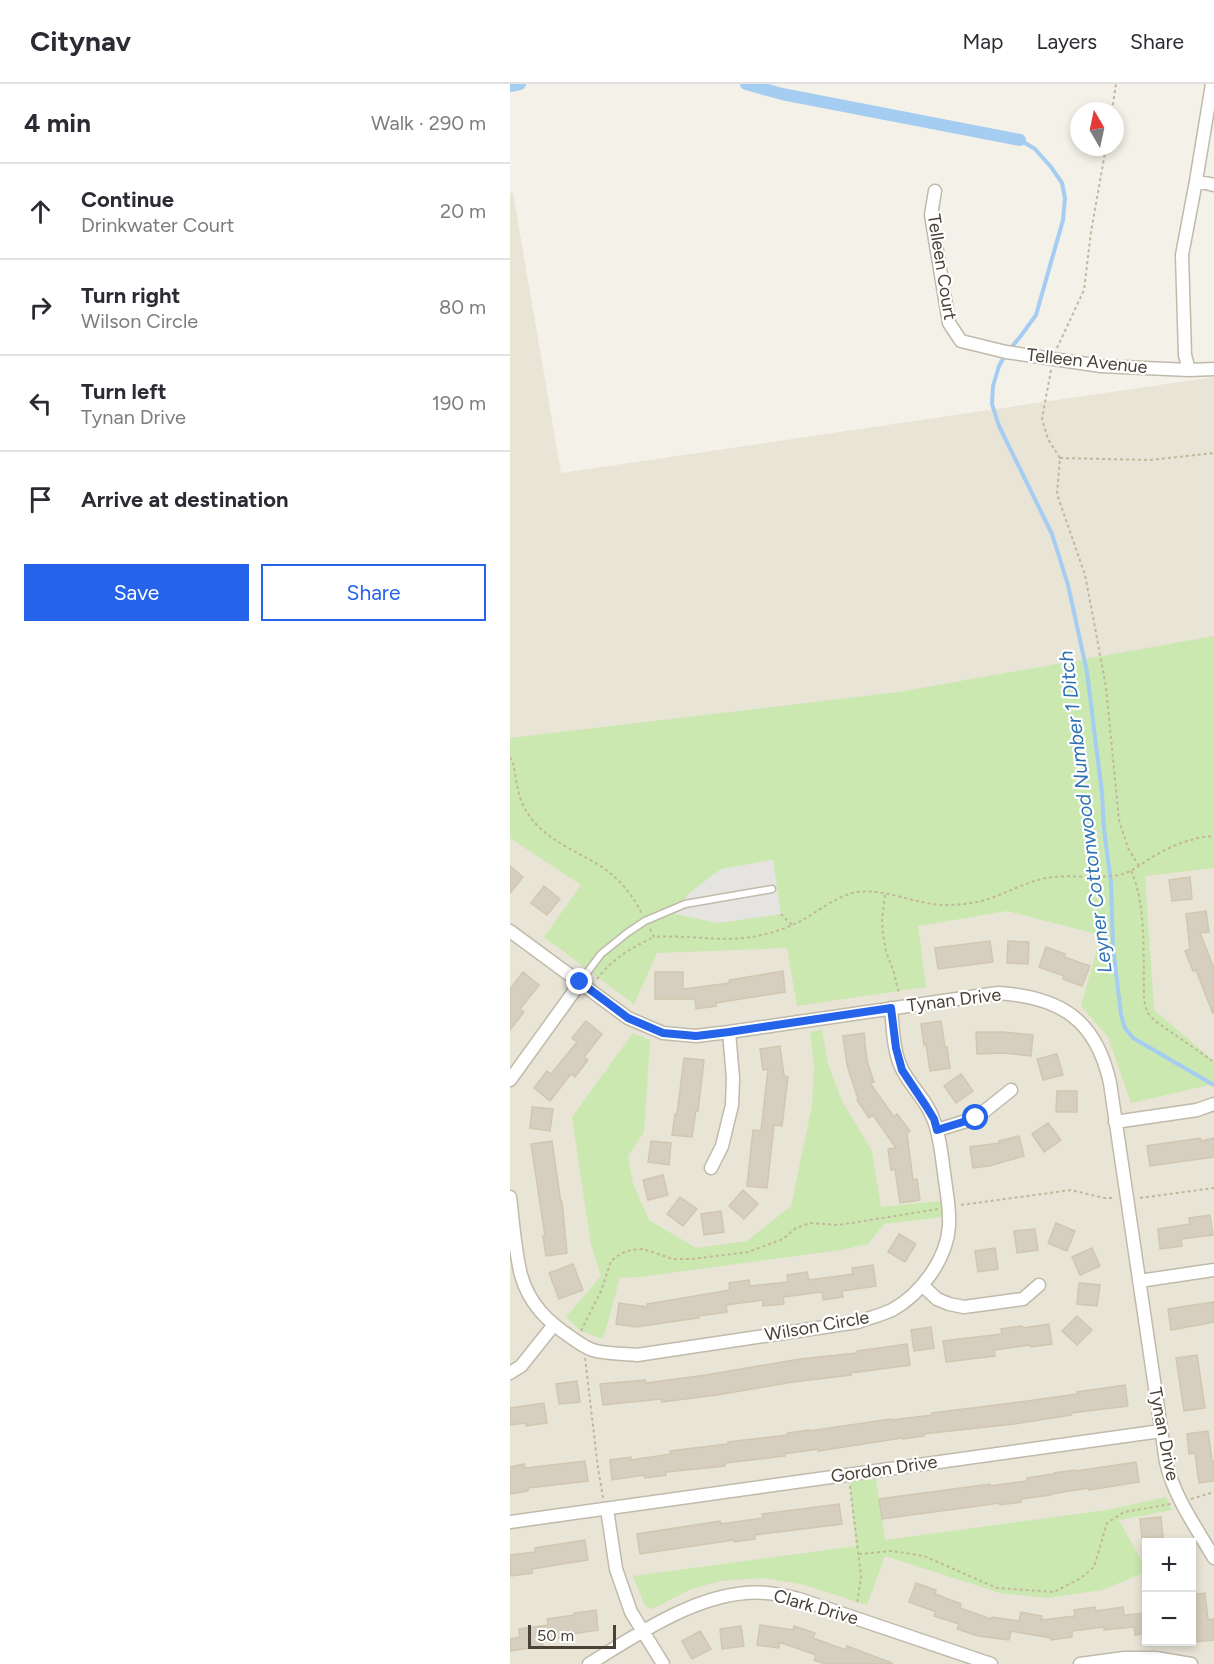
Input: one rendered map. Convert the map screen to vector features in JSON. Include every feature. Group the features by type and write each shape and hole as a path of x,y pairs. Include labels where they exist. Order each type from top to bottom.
{"street":[{"path":"1189,370 1185,355 1182,255 1212,84"},
{"path":"1196,181 1214,185"},
{"name":"Telleen Court","path":"935,191 931,215 949,323 961,341"},
{"name":"Telleen Avenue","path":"961,341 1006,352 1101,366 1214,369"},
{"name":"Tynan Drive","path":"510,931 628,1018 663,1033 696,1036 998,993 1023,994 1046,1000 1068,1012 1087,1030 1100,1050 1108,1074 1170,1479 1214,1558"},
{"path":"510,1080 580,982"},
{"name":"Wilson Circle","path":"510,1197 521,1276 532,1300 553,1326 594,1351 638,1354 858,1322 891,1310 909,1299 933,1270 945,1246 949,1227 949,1207 940,1143 934,1119 902,1070 896,1048 891,1008"},
{"path":"711,1168 722,1146 732,1105 733,1078 729,1032"},
{"path":"937,1130 976,1118 1011,1090"},
{"path":"1115,1122 1197,1110 1214,1104"},
{"path":"1139,1281 1214,1270"},
{"path":"922,1286 937,1299 949,1305 964,1307 1023,1299 1039,1285"},
{"path":"510,1373 521,1366 553,1326"},
{"name":"Gordon Drive","path":"510,1522 605,1503 848,1474 1161,1431"},
{"path":"605,1503 616,1569 631,1612 663,1664"},
{"name":"Clark Drive","path":"589,1664 643,1632 709,1599 766,1592 799,1599 991,1664"},
{"path":"1080,1664 1124,1658 1156,1658 1191,1664"}],"lane":[{"path":"580,982 601,954 645,921 685,904 772,889"}],"path":[{"path":"1113,102 1116,84"},
{"path":"1104,156 1091,232 1084,290 1053,358 1042,419 1048,439 1060,458 1057,494 1085,575 1106,687 1119,820 1128,848 1139,866"},
{"path":"1060,458 1150,460 1214,453"},
{"path":"1103,877 1131,871 1176,845 1214,836"},
{"path":"1131,871 1142,920 1144,1000 1147,1012 1155,1021 1214,1062"},
{"path":"885,895 883,935 899,994"},
{"path":"781,914 792,925"},
{"path":"596,981 618,957 654,937"},
{"path":"1137,1198 1214,1188"},
{"path":"959,1206 1071,1190 1104,1198 1115,1198"},
{"path":"580,1333 602,1291 611,1261 631,1250 643,1249 673,1259 693,1259 748,1252 783,1239 796,1228 810,1223 839,1225 938,1209"},
{"path":"585,1358 598,1468 605,1503"},
{"path":"848,1474 861,1576 854,1618"},
{"path":"859,1554 892,1551 924,1557 997,1588 1054,1592 1081,1578 1094,1567 1107,1522 1124,1512 1181,1502 1214,1492"}],"shaded area":[{"path":"510,193 513,193 561,473 1214,377 1214,1664 510,1664"},
{"path":"773,860 781,914 718,923 674,914 689,893 721,869"}],"green space":[{"path":"1214,636 1214,868 1145,876 1154,1010 1214,1061 1214,1084 1131,1103 1108,1037 1081,1006 1101,935 1007,911 918,926 926,987 797,1006 787,948 657,953 634,1004 544,937 581,885 510,838 510,738 899,692"},
{"path":"822,1030 828,1064 842,1101 872,1151 881,1207 941,1201 942,1217 884,1224 868,1244 841,1250 620,1278 603,1339 581,1331 566,1317 601,1276 591,1245 572,1117 633,1033 650,1040 644,1132 628,1156 633,1184 649,1220 696,1248 747,1241 791,1206 812,1106 814,1066 810,1032"},
{"path":"876,1479 885,1540 1107,1510 1166,1497 1172,1510 1119,1520 1142,1562 1142,1574 1102,1590 1046,1598 1000,1593 885,1556 867,1605 801,1584 762,1578 721,1581 691,1589 652,1609 645,1606 633,1576 856,1546 849,1480"}],"building":[{"path":"510,866 523,877 510,893"},
{"path":"1190,877 1192,899 1172,901 1169,880"},
{"path":"544,886 560,899 547,915 531,903"},
{"path":"1206,911 1209,932 1200,933 1214,968 1213,1014 1196,970 1193,971 1185,951 1190,949 1186,914"},
{"path":"990,941 993,962 938,969 935,948"},
{"path":"1008,941 1029,942 1028,964 1007,963"},
{"path":"1046,947 1065,954 1064,957 1090,966 1082,986 1063,979 1064,976 1039,967"},
{"path":"783,971 785,992 716,1003 716,1006 696,1009 695,999 655,999 655,972 683,972 683,989 730,983 729,980"},
{"path":"523,972 539,985 520,1009 524,1012 510,1030 510,989"},
{"path":"586,1021 602,1034 584,1057 588,1060 575,1077 571,1074 550,1101 534,1088 547,1071 551,1074 577,1042 572,1038"},
{"path":"941,1021 950,1068 930,1071 921,1024"},
{"path":"976,1032 1033,1035 1031,1056 1003,1053 977,1054"},
{"path":"864,1033 867,1061 874,1082 870,1083 894,1117 897,1114 910,1131 907,1134 913,1180 917,1179 920,1200 900,1203 895,1169 891,1170 888,1149 896,1148 873,1115 869,1118 857,1100 847,1065 843,1036"},
{"path":"780,1046 784,1076 788,1077 782,1126 774,1125 767,1188 747,1186 753,1130 761,1131 768,1069 763,1070 760,1049"},
{"path":"1057,1054 1063,1075 1043,1080 1037,1059"},
{"path":"684,1058 704,1060 698,1111 696,1110 692,1137 672,1135"},
{"path":"961,1074 973,1091 956,1103 944,1086"},
{"path":"1057,1091 1077,1091 1077,1112 1056,1112"},
{"path":"532,1107 553,1109 550,1131 530,1128"},
{"path":"1048,1123 1061,1140 1044,1152 1032,1134"},
{"path":"1019,1136 1024,1156 973,1168 970,1147 1000,1143 999,1141"},
{"path":"1200,1138 1201,1141 1214,1138 1214,1157 1150,1166 1147,1146"},
{"path":"552,1141 562,1202 567,1253 546,1256 531,1144"},
{"path":"651,1141 671,1143 669,1165 648,1162"},
{"path":"663,1175 668,1195 648,1200 643,1180"},
{"path":"743,1190 758,1204 744,1219 729,1206"},
{"path":"680,1197 697,1209 683,1226 667,1214"},
{"path":"721,1211 724,1232 704,1235 701,1214"},
{"path":"1210,1215 1213,1235 1181,1239 1182,1246 1160,1249 1158,1229 1190,1224 1189,1218"},
{"path":"1056,1223 1075,1231 1067,1251 1048,1243"},
{"path":"1035,1229 1038,1250 1017,1253 1014,1231"},
{"path":"899,1234 916,1244 905,1262 888,1252"},
{"path":"995,1248 998,1269 978,1272 975,1251"},
{"path":"1092,1248 1100,1266 1080,1275 1072,1257"},
{"path":"573,1264 583,1290 559,1299 549,1273"},
{"path":"873,1265 876,1286 842,1291 843,1297 823,1300 822,1292 783,1297 784,1304 763,1306 763,1300 726,1305 727,1312 698,1316 699,1318 636,1327 616,1324 619,1303 648,1307 647,1304 730,1290 729,1283 749,1280 750,1286 788,1282 787,1275 807,1272 809,1280 853,1274 852,1268"},
{"path":"1079,1283 1100,1285 1097,1306 1077,1304"},
{"path":"1214,1302 1214,1322 1171,1330 1168,1309"},
{"path":"1077,1316 1092,1330 1077,1345 1062,1331"},
{"path":"1049,1324 1052,1344 994,1350 995,1356 946,1362 943,1341 1002,1334 1001,1329"},
{"path":"931,1327 934,1348 914,1351 911,1330"},
{"path":"907,1344 910,1365 717,1395 662,1402 661,1399 603,1405 600,1384 645,1380 646,1383"},
{"path":"1197,1355 1205,1408 1184,1411 1176,1358"},
{"path":"577,1381 580,1402 559,1404 556,1384"},
{"path":"1125,1385 1128,1406 1071,1413 1071,1415 1014,1424 923,1434 924,1436 784,1454 785,1456 725,1463 725,1466 666,1472 666,1475 645,1478 644,1475 612,1480 610,1460 631,1457 631,1460 671,1454 670,1451 788,1435 787,1433 932,1415 932,1413 1077,1394 1077,1392"},
{"path":"544,1403 547,1423 526,1426 526,1423 510,1425 510,1408"},
{"path":"1208,1431 1212,1461 1214,1461 1214,1481 1199,1483 1195,1453 1189,1454 1187,1434"},
{"path":"585,1461 588,1481 528,1488 528,1491 510,1494 510,1467 524,1464 525,1468"},
{"path":"1136,1462 1139,1482 1021,1499 1021,1502 882,1519 879,1499 1027,1481 1027,1478 1054,1473"},
{"path":"839,1504 842,1524 755,1535 755,1539 640,1554 637,1534 720,1521 721,1524 763,1518 762,1514"},
{"path":"1161,1517 1163,1537 1142,1539 1140,1519"},
{"path":"585,1540 588,1560 532,1569 532,1573 511,1576 510,1555 535,1552 535,1548"},
{"path":"916,1583 936,1590 935,1594 961,1604 960,1608 991,1619 992,1617 1019,1621 1021,1612 1042,1616 1041,1620 1075,1616 1074,1610 1095,1607 1096,1611 1123,1607 1124,1615 1142,1613 1142,1634 1135,1635 1134,1627 1104,1630 1104,1627 1072,1631 1072,1637 1051,1640 1051,1638 1011,1631 1009,1640 978,1636 957,1629 959,1624 934,1616 936,1612 909,1602"},
{"path":"1205,1593 1208,1620 1213,1619 1214,1640 1196,1642 1196,1594"},
{"path":"596,1610 598,1630 542,1641 543,1646 510,1651 510,1639 520,1637 519,1629 548,1625 547,1619"},
{"path":"760,1625 793,1630 794,1626 815,1633 813,1638 846,1650 847,1646 892,1664 825,1664 814,1660 816,1655 779,1642 779,1648 757,1645"},
{"path":"741,1626 744,1646 722,1649 720,1629"},
{"path":"700,1631 711,1649 692,1659 682,1641"}],"waterway":[{"path":"510,86 520,84"},
{"path":"746,84 782,94 1020,140"},
{"name":"Leyner Cottonwood Number 1 Ditch","path":"1010,349 1036,315 1063,220 1065,198 1062,183 1051,167 1035,149 1020,140"},
{"name":"Leyner Cottonwood Number 1 Ditch","path":"1005,355 993,386 992,404 999,426 1052,534 1068,585 1087,672 1111,882 1113,946 1121,1015 1125,1028 1133,1038 1214,1085"}],"route":[{"path":"580,982 628,1018 663,1033 696,1036 891,1008 896,1048 902,1070 934,1119 937,1130 976,1118"}]}
